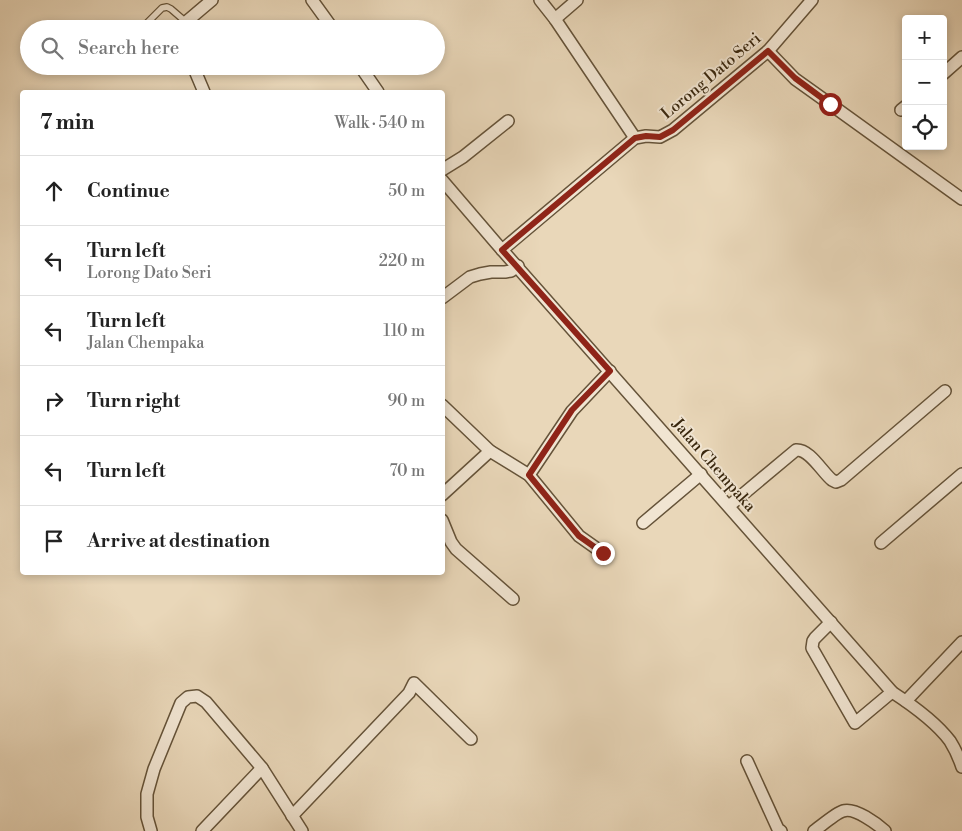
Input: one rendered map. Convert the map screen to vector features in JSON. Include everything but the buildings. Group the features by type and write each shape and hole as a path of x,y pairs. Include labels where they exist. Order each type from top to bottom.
{"street":[{"path":"190,20 212,0"},
{"path":"312,0 326,20"},
{"path":"502,250 635,138 555,19 540,0"},
{"path":"555,19 577,0"},
{"name":"Lorong Dato Seri","path":"635,138 646,136 660,137 673,130 768,51 812,0"},
{"path":"768,51 809,90 962,200"},
{"path":"947,70 962,57"},
{"path":"197,75 203,90"},
{"path":"366,75 377,90"},
{"path":"445,168 463,157 508,121"},
{"name":"Jalan Chempaka","path":"445,184 892,692 906,701 939,729 950,742 962,767"},
{"path":"445,296 470,277 491,272 511,271 518,266"},
{"path":"529,475 572,410 610,371"},
{"path":"729,506 796,450 806,453 832,480 836,482 840,480 945,391"},
{"path":"445,409 490,451 529,475 579,536 603,553"},
{"path":"445,492 490,451"},
{"path":"643,522 701,474"},
{"path":"882,543 962,474"},
{"path":"445,527 456,550 513,599"},
{"path":"831,622 813,641 812,648 856,723 892,692"},
{"path":"906,701 962,642"},
{"path":"292,816 410,693 414,684 471,739"},
{"path":"151,831 147,817 146,794 154,769 181,703 188,697 196,696 206,702 262,768 302,831"},
{"path":"747,761 778,829 781,831"},
{"path":"202,831 262,768"},
{"path":"814,831 845,810 871,819 885,831"}],"lane":[{"path":"150,20 162,8 167,8 171,9 179,20"}],"route":[{"path":"603,553 579,536 529,475 572,410 610,371 502,250 635,138 646,136 660,137 667,134 768,51 809,90 830,104"}]}
